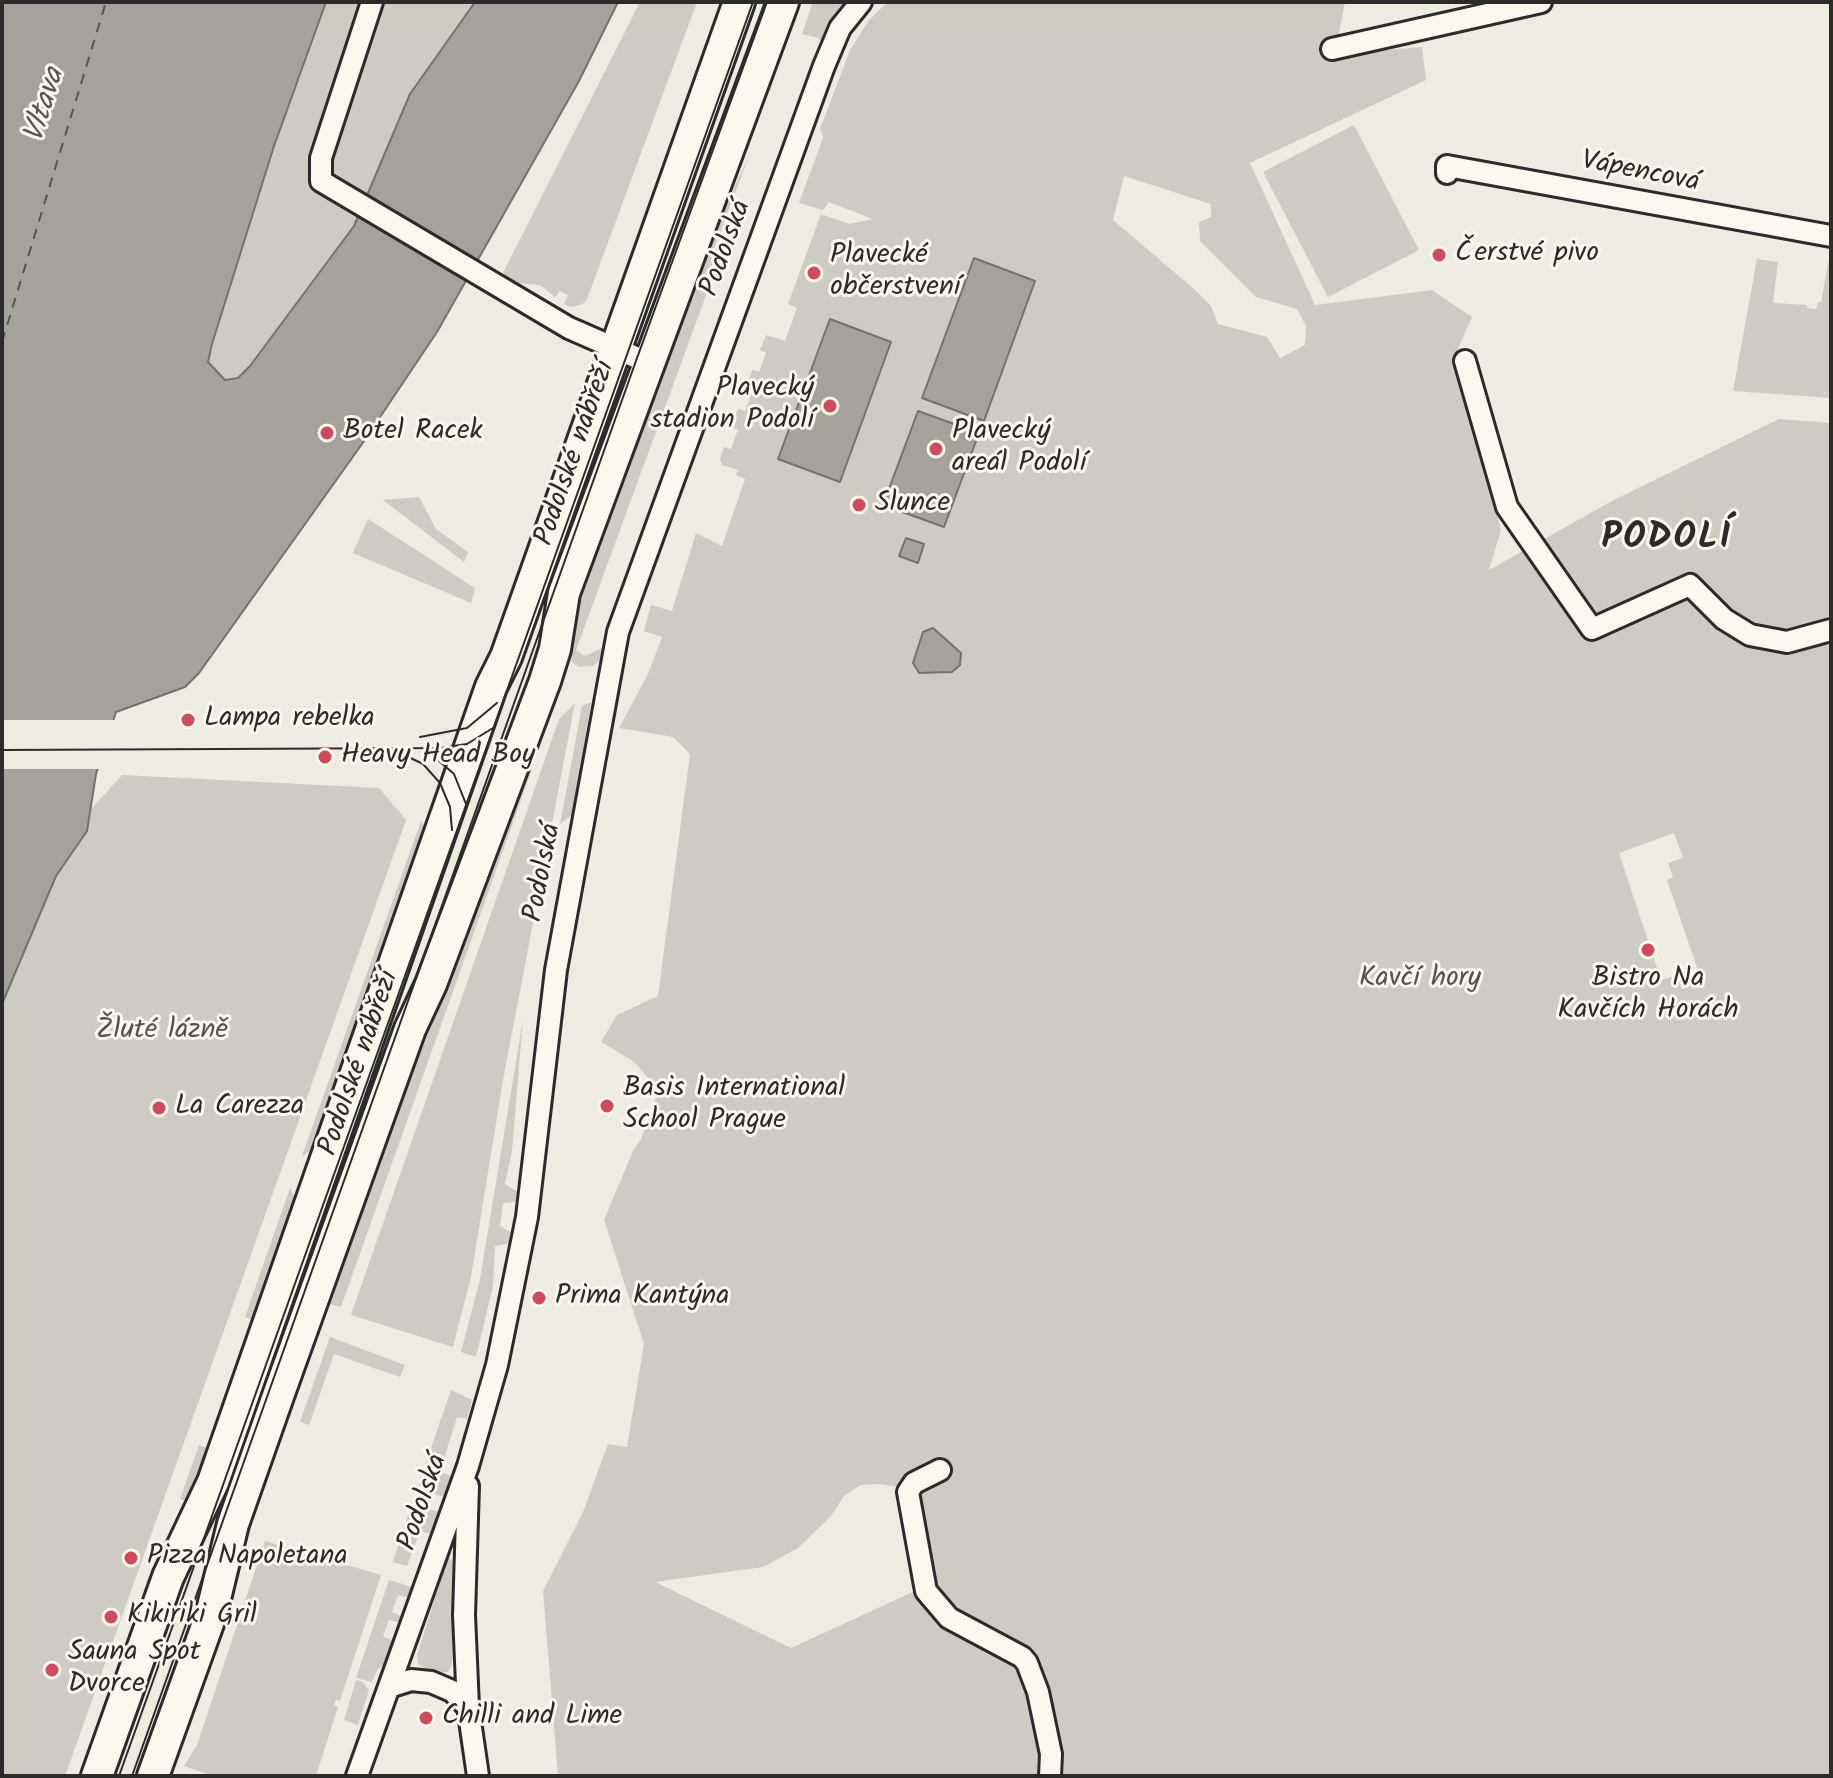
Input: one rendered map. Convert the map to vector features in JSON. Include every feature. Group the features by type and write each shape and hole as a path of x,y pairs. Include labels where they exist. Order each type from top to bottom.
{"main road":[{"name":"Podolské nábřeží","path":"97,1776 168,1577 213,1482 600,343 739,2"},
{"name":"Podolské nábřeží","path":"153,1776 211,1615 229,1541 404,1044 431,984 545,681 555,649 564,593 699,238 783,2"},
{"path":"191,1528 189,1545 201,1558 219,1556 229,1541"}],"street":[{"path":"372,2 321,158 321,181 519,300 600,343"},
{"name":"Podolská","path":"357,1776 468,1466 494,1376 527,1217 556,970 610,661 637,576 824,66 840,28 861,2"},
{"path":"1332,49 1422,32 1541,2"},
{"name":"Vápencová","path":"1447,173 1447,166 1826,231"},
{"name":"Podolské nábřeží","path":"600,343 649,363"},
{"path":"1465,361 1507,507 1592,629 1690,585 1724,619 1750,635 1787,642 1831,630"},
{"path":"468,1466 464,1615 468,1707 478,1776"},
{"path":"940,1470 914,1483 908,1492 926,1591 949,1618 1022,1657 1027,1663 1038,1692 1051,1754 1050,1776"},
{"path":"389,1687 411,1680 431,1682 452,1691 468,1707"}],"green space":[{"path":"326,2 475,2 410,94 354,226 250,366 238,378 225,380 208,362 212,344 274,146"},
{"path":"640,2 697,2 587,299 583,304 571,307 564,304 568,295 560,291 555,297 540,285 517,283 503,273"},
{"path":"813,2 849,3 825,45 818,38 802,34"},
{"name":"Kavčí hory","path":"888,2 1345,2 1339,33 1351,53 1422,47 1426,80 1250,163 1315,305 1432,290 1472,317 1456,353 1501,530 1489,570 1612,501 1779,419 1831,423 1831,618 1821,622 1831,654 1831,1776 558,1776 543,1591 583,1512 608,1444 627,1447 644,1344 604,1220 641,1139 659,1090 633,1061 601,1042 617,1015 658,996 690,754 673,737 619,728 648,674 662,637 644,631 651,605 672,611 696,533 722,546 745,479 736,475 738,470 722,465 720,459 724,447 731,449 738,430 731,427 738,409 745,411 752,392 746,389 752,370 759,372 766,353 760,350 766,335 785,341 797,308 788,304 821,214 849,224 873,219 829,202 823,210 799,203 823,138 820,129 850,50 869,20","holes":["1124,176 1211,204 1211,217 1199,222 1200,241 1256,297 1297,309 1306,326 1305,345 1280,358 1267,337 1218,324 1211,306 1194,289 1113,220","1674,833 1683,858 1668,863 1673,877 1667,880 1702,982 1682,989 1677,975 1661,980 1619,853","861,1485 904,1488 905,1534 915,1591 791,1648 655,1582 763,1567 798,1548 831,1516 844,1496"]},
{"path":"1354,125 1419,250 1328,297 1263,172"},
{"path":"751,151 713,251 712,279 576,650 585,656 606,646 604,657 593,666 579,667 568,659 565,644 707,247"},
{"path":"1831,248 1831,398 1733,391 1757,259 1778,262 1773,303 1807,305 1807,308 1816,309 1818,302 1821,302"},
{"path":"419,497 436,529 468,552 464,562 383,500"},
{"path":"368,519 475,588 471,603 353,553"},
{"path":"591,702 573,814 560,824 582,706"},
{"path":"575,703 503,1080 471,1277 453,1347 351,1315 559,719"},
{"path":"540,710 550,716 549,721 341,1307 330,1304"},
{"name":"Žluté lázně","path":"122,775 379,788 406,820 65,1776 2,1776 2,1004 56,876 87,831 92,808"},
{"path":"421,821 426,829 312,1150 302,1156"},
{"path":"523,1019 512,1151 505,1184 518,1192 516,1202 503,1203 500,1226 512,1233 511,1243 495,1246 493,1286 476,1357 461,1352 480,1279"},
{"path":"290,1188 295,1198 252,1320 245,1317"},
{"path":"330,1337 405,1365 400,1377 334,1354 309,1425 300,1422"},
{"path":"451,1390 472,1400 467,1419 457,1417 440,1472 454,1477 445,1497 417,1489"},
{"path":"199,1445 207,1448 187,1502 180,1499"},
{"path":"412,1503 442,1513 434,1535 420,1531 407,1566 393,1562"},
{"path":"265,1541 381,1575 340,1701 336,1700 334,1705 338,1707 316,1776 213,1776 184,1766 197,1745"},
{"path":"448,1557 454,1562 452,1665 448,1672 434,1674 418,1664 417,1655"},
{"path":"389,1580 415,1588 411,1598 398,1595 392,1612 401,1616 401,1623 389,1620 383,1636 397,1643 392,1658 377,1670 372,1682 356,1678"},
{"path":"356,1680 363,1682 369,1690 358,1725 344,1720"}],"water":[{"name":"Vltava","path":"2,2 326,2 274,146 212,344 208,362 225,380 238,378 250,366 354,226 410,94 475,2 618,2 579,81 437,332 362,444 199,673 185,687 116,712 96,774 87,831 56,876 2,1004"},
{"path":"974,258 1035,281 984,421 922,398"},
{"path":"830,319 891,342 840,482 778,459"},
{"path":"918,411 979,433 944,527 883,505"},
{"path":"906,538 924,544 918,563 899,556"},
{"path":"933,628 961,653 960,665 952,672 919,673 913,663 923,632"}],"pier":[{"path":"2,720 118,720 101,769 2,769"}],"ferry route":[{"path":"2,342 106,2"}],"tram line":[{"path":"119,1776 753,2"},
{"path":"132,1776 637,358 767,2"},
{"path":"420,737 467,728 497,703"},
{"path":"2,750 440,748 467,744 493,728"},
{"path":"424,748 454,774 466,804"},
{"path":"396,751 423,764 440,783 450,807 452,830"}],"place":[{"name":"Čerstvé pivo","path":"1439,255"},
{"name":"Plavecké občerstvení","path":"814,273"},
{"name":"Plavecký stadion Podolí","path":"830,406"},
{"name":"Botel Racek","path":"327,433"},
{"name":"Plavecký areál Podolí","path":"936,449"},
{"name":"Slunce","path":"859,505"},
{"name":"Lampa rebelka","path":"188,720"},
{"name":"Heavy Head Boy","path":"325,757"},
{"name":"Bistro Na Kavčích Horách","path":"1648,950"},
{"name":"Basis International School Prague","path":"607,1106"},
{"name":"La Carezza","path":"159,1108"},
{"name":"Prima Kantýna","path":"539,1298"},
{"name":"Pizza Napoletana","path":"131,1558"},
{"name":"Kikiriki Gril","path":"111,1617"},
{"name":"Sauna Spot Dvorce","path":"52,1670"},
{"name":"Chilli and Lime","path":"426,1718"}],"district":[{"name":"PODOLÍ","path":"1667,541"}]}
